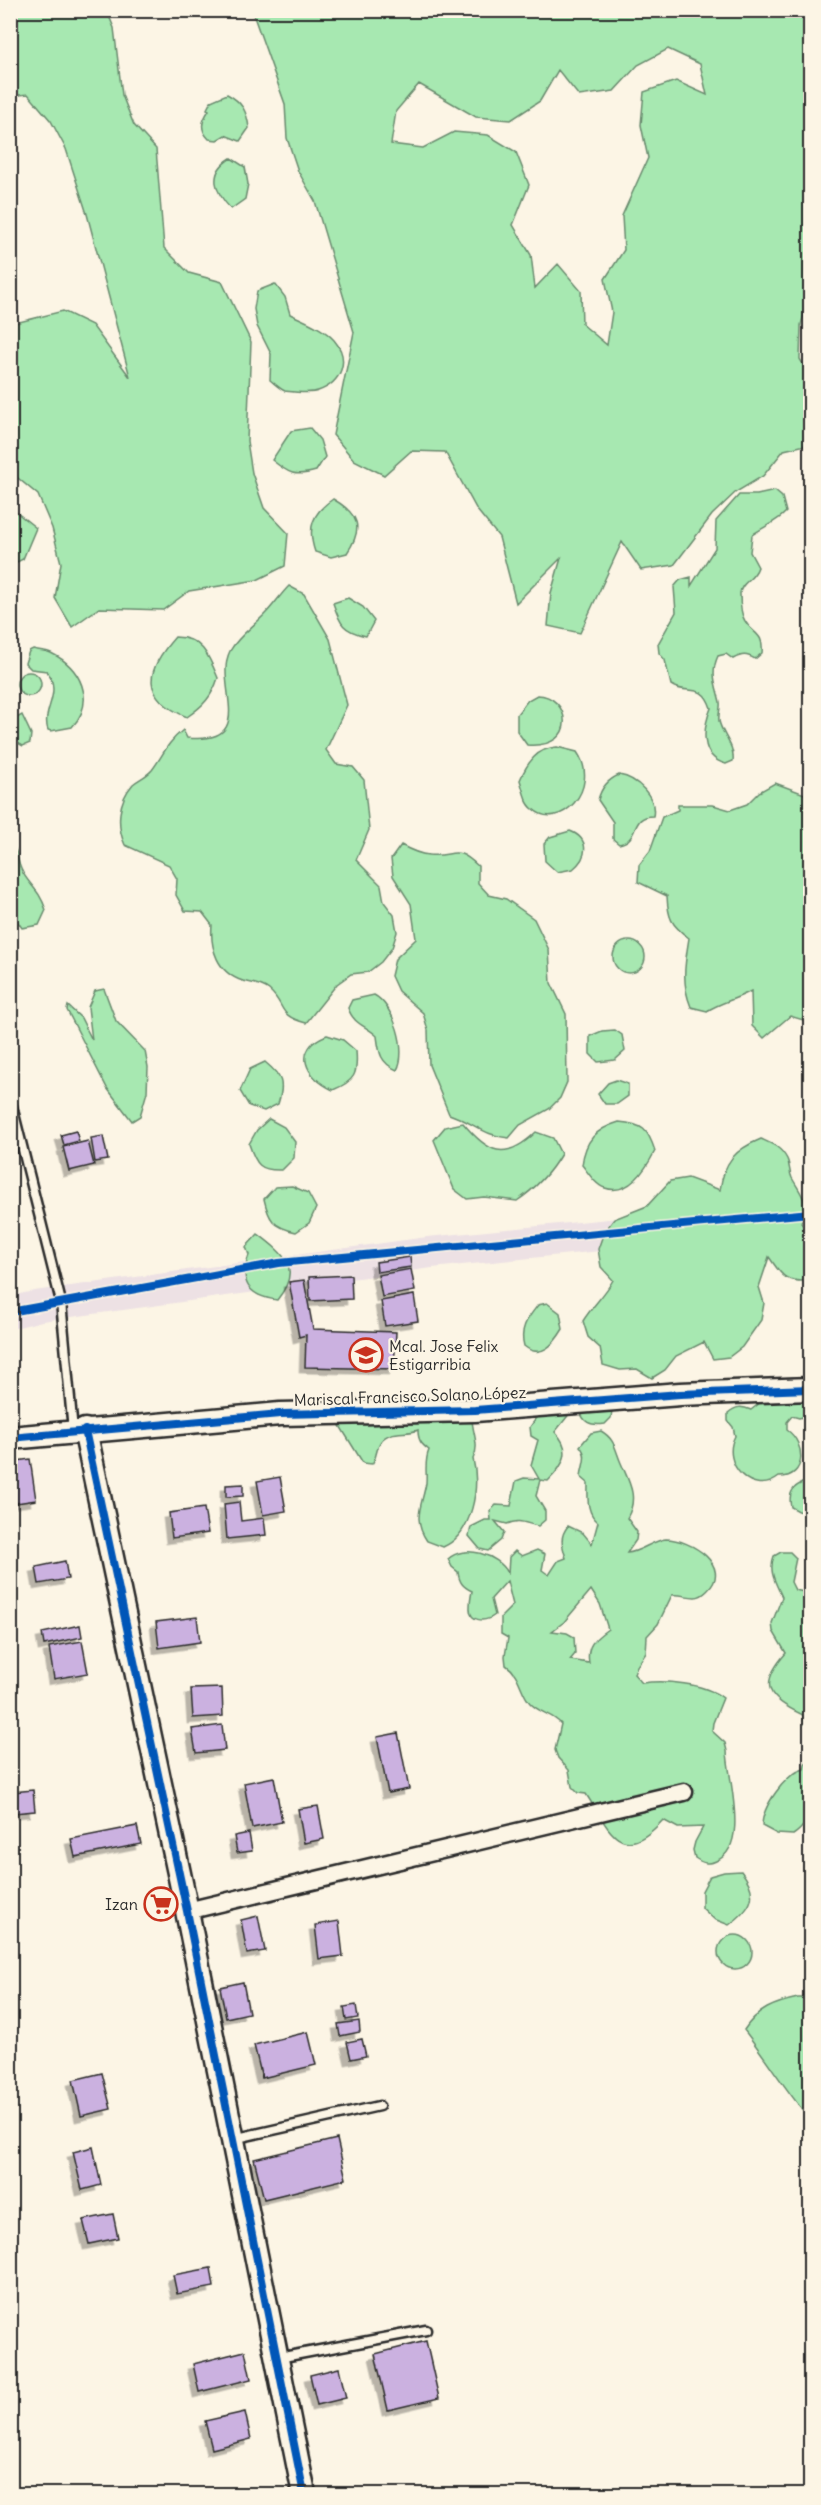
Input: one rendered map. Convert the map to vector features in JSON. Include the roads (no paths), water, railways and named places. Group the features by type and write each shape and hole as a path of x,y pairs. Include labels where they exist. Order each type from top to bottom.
{"street":[{"name":"Mariscal Francisco Solano López","path":"10,1438 280,1414 475,1410 680,1394 810,1389"},
{"path":"79,1431 187,1911 304,2494"},
{"path":"187,1911 684,1792"}],"lane":[{"path":"10,1098 62,1302 79,1431"},
{"path":"233,2139 380,2106"},
{"path":"278,2359 426,2330"}],"place":[{"name":"Mcal. Jose Felix Estigarribia","path":"366,1355"},
{"name":"Izan","path":"161,1904"}]}
